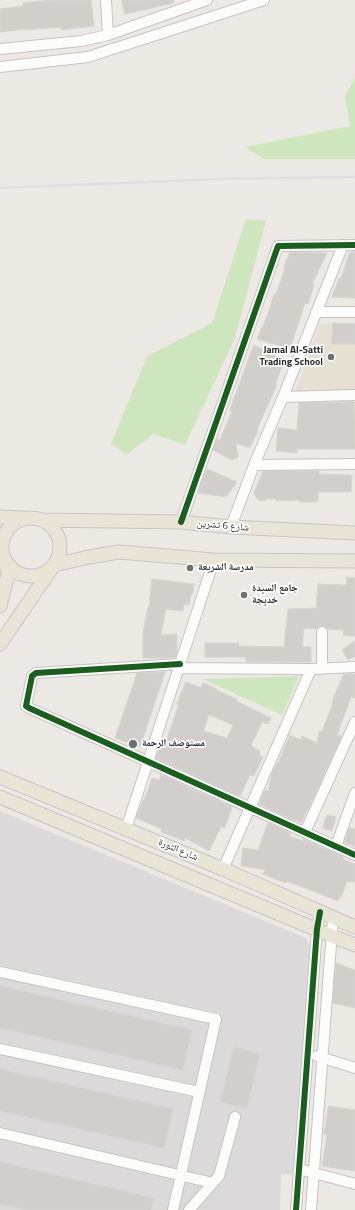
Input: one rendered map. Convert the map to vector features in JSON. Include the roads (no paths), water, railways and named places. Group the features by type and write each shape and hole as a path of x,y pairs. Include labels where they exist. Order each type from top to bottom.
{"main road":[{"path":"0,517 35,518 42,520 50,524 56,531 60,540 58,557 54,565 0,644"},
{"path":"0,606 5,565 3,541 11,526 27,518"},
{"name":"شارع 6 تشرين","path":"42,520 181,522 231,527 355,532"},
{"path":"5,565 27,575 37,575 46,572 54,565 119,552 214,560 355,561"},
{"name":"شارع الثورة","path":"0,777 223,869 355,927"},
{"name":"شارع الثورة","path":"0,797 355,945"}],"street":[{"path":"106,0 108,36"},
{"path":"0,49 81,42 108,36 207,0"},
{"path":"0,67 88,57 264,0"},
{"path":"231,527 254,465 283,397 343,245"},
{"path":"181,522 278,246 355,245"},
{"path":"316,312 355,312"},
{"path":"283,397 355,395"},
{"path":"254,465 355,464"},
{"path":"126,829 214,560"},
{"path":"322,632 322,668"},
{"path":"355,668 311,669 179,666 36,673 32,676 26,703 26,706 29,708 355,854"},
{"path":"223,869 311,669"},
{"path":"305,832 355,722"},
{"path":"336,846 355,793"},
{"path":"296,1210 317,929 320,912"},
{"path":"311,1210 333,918"},
{"path":"0,972 216,1019 173,1210"},
{"path":"0,1049 199,1092"},
{"path":"308,1054 355,1068"},
{"path":"189,1210 219,1176 235,1117"},
{"path":"0,1133 213,1183"},
{"path":"299,1169 355,1184"}],"railway":[{"path":"0,188 218,179 355,177"}],"place":[{"name":"Jamal Al-Satti Trading School","path":"331,357"},
{"name":"مدرسة الشريعة","path":"190,568"},
{"name":"جامع السيدة خديجة","path":"244,595"},
{"name":"مستوصف الرحمة","path":"133,744"}]}
